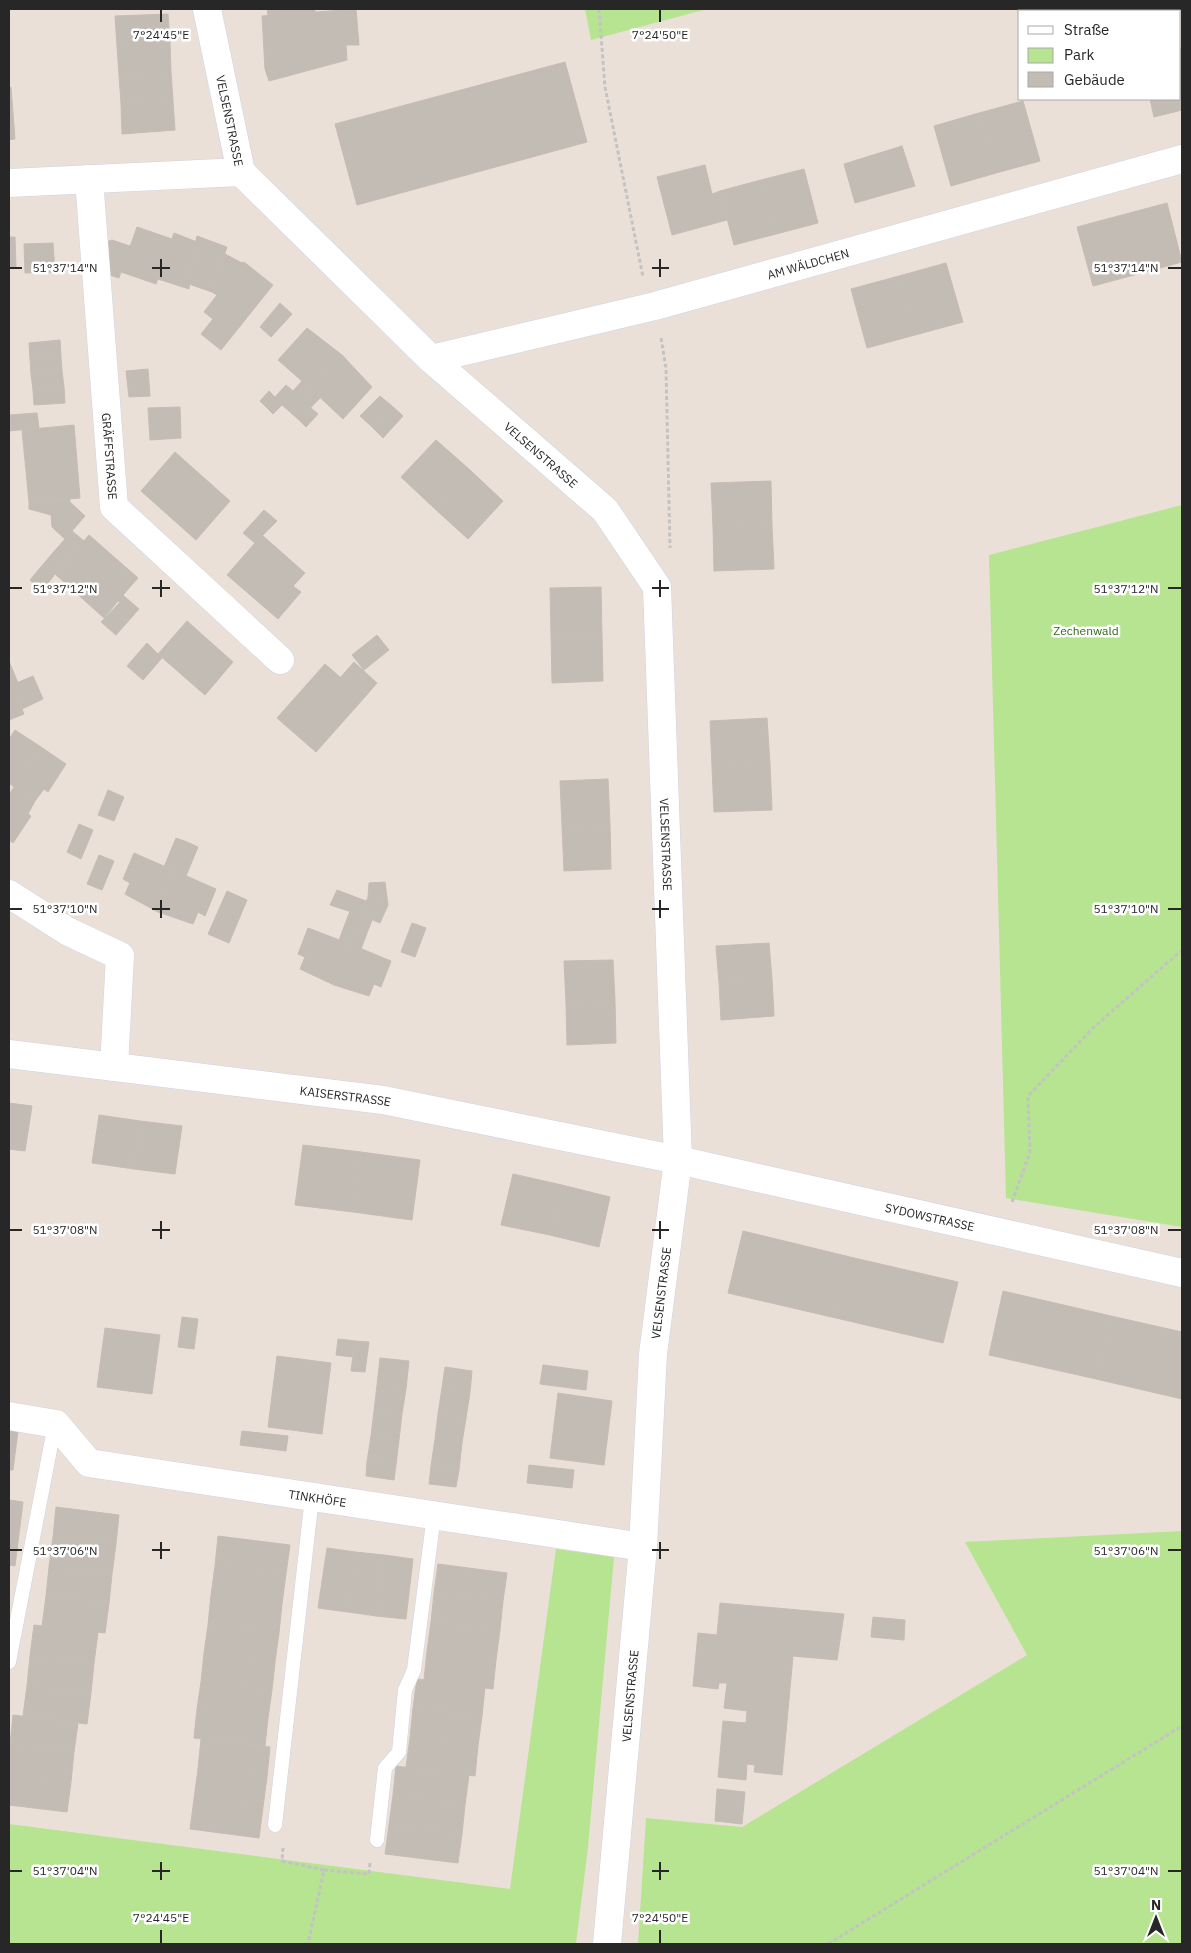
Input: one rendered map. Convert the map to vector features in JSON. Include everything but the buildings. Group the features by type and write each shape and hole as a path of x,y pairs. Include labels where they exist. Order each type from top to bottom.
{"street":[{"name":"VELSENSTRASSE","path":"207,9 241,172 431,359 605,510 657,587 678,1160 653,1354 643,1547 607,1944"},
{"name":"AM WÄLDCHEN","path":"431,359 655,306 1182,159"},
{"path":"9,183 241,172"},
{"name":"GRÄFFSTRASSE","path":"89,179 114,507 280,660"},
{"path":"9,894 67,931 120,956 114,1067"},
{"name":"KAISERSTRASSE","path":"9,1054 383,1100 678,1160"},
{"name":"SYDOWSTRASSE","path":"678,1160 1182,1274"},
{"path":"9,1416 56,1424"},
{"name":"TINKHÖFE","path":"56,1424 89,1464 643,1547"}],"lane":[{"path":"9,1662 56,1424"},
{"path":"275,1825 312,1497"},
{"path":"377,1840 386,1768 399,1752 405,1690 414,1670 434,1515"}],"path":[{"path":"999,1233 1023,1177 1030,1152 1028,1096 1094,1027 1182,950"},
{"path":"828,1944 1182,1726"},
{"path":"275,1825 284,1836 282,1861 324,1870 369,1874 370,1850 377,1840"},
{"path":"308,1944 324,1870"}],"green space":[{"path":"585,9 707,9 591,40"},
{"name":"Zechenwald","path":"1182,505 1182,1227 1006,1198 989,555"},
{"path":"1182,1531 1182,1944 638,1944 646,1818 742,1827 1027,1655 965,1542"},
{"path":"556,1549 614,1557 588,1847 576,1944 9,1944 9,1824 510,1889"}]}
